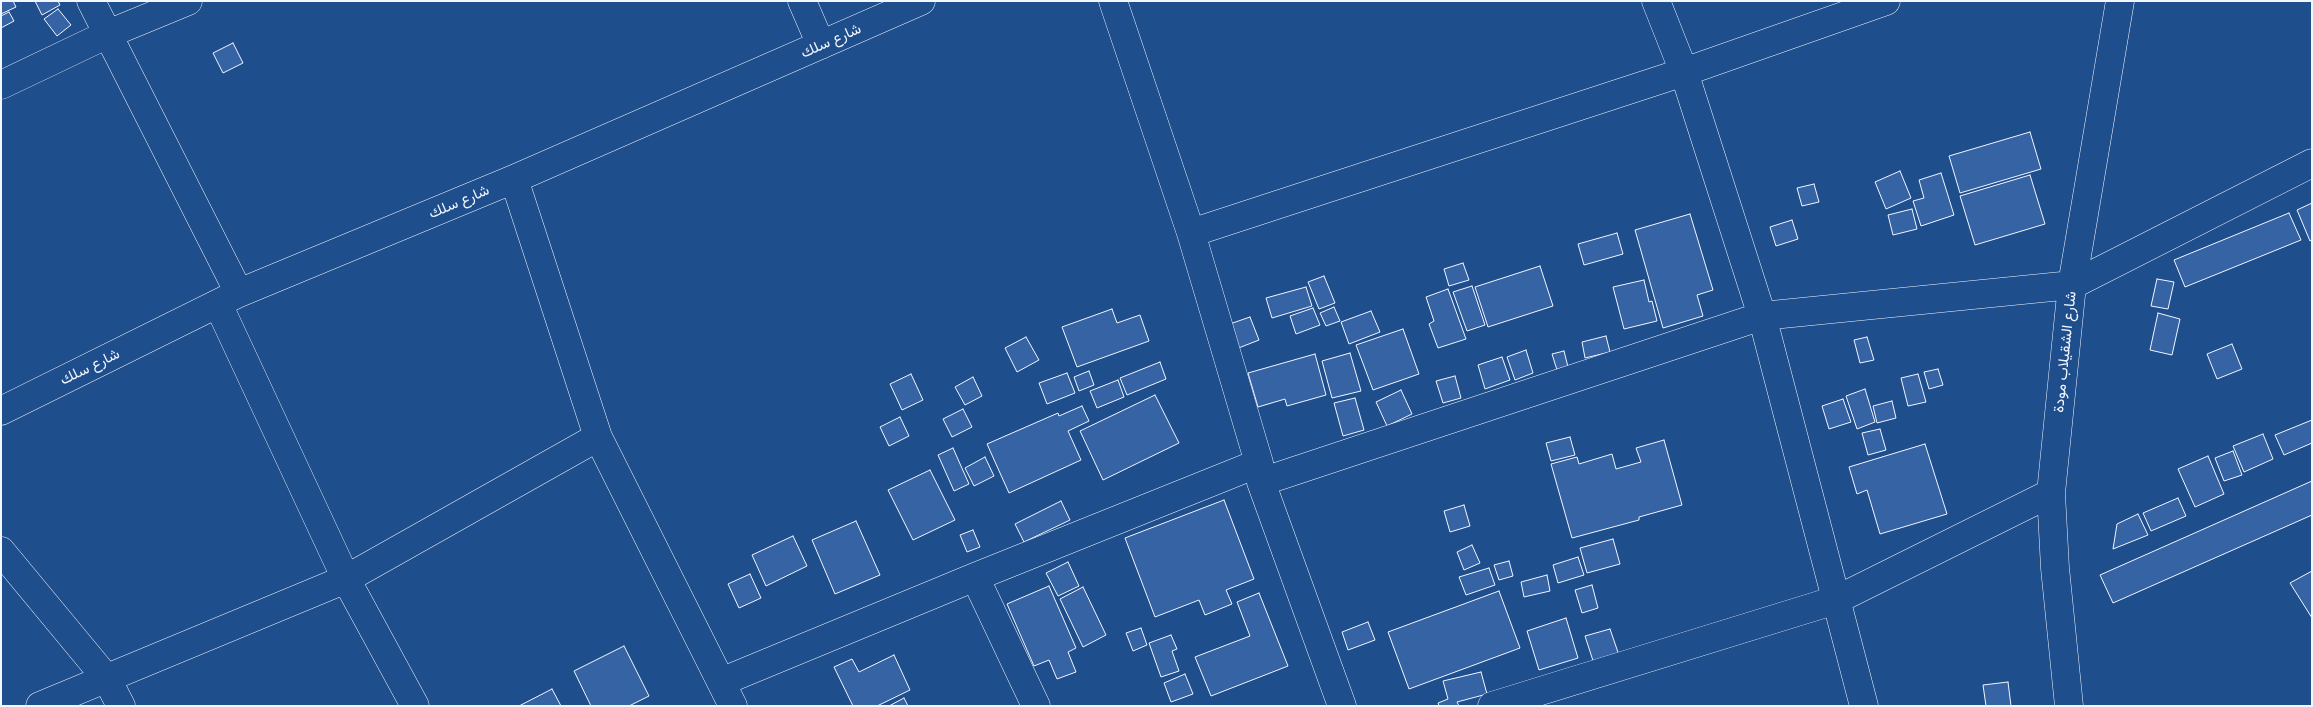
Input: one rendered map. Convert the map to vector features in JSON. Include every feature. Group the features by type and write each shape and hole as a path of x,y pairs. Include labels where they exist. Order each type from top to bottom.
{"street":[{"path":"91,1 108,34 228,298 346,579 415,706"},
{"path":"1,84 108,34 188,1"},
{"path":"802,1 821,45"},
{"name":"شارع سلك","path":"1,411 228,298 514,179 921,1"},
{"path":"1113,1 1190,233 1260,473 1342,706"},
{"path":"1656,1 1684,72 1762,316 1864,706"},
{"path":"1190,233 1684,72 1886,1"},
{"name":"شارع الشقيلاب مودة","path":"2069,706 2055,568 2051,493 2072,285 2120,1"},
{"path":"514,179 598,437 727,694 975,577 1260,473 1762,316 2072,285 2312,163"},
{"path":"40,706 346,579 598,437"},
{"path":"1492,706 1836,600 2051,493"},
{"path":"1,551 108,679 120,706"},
{"path":"975,577 1036,706"}],"building":[{"path":"1,1 13,1 16,7 1,14"},
{"path":"35,1 58,1 60,5 42,15"},
{"path":"58,9 71,25 57,36 44,19"},
{"path":"9,12 14,21 1,28 1,16"},
{"path":"233,43 243,63 223,73 213,53"},
{"path":"2030,132 2041,169 1960,193 1949,156"},
{"path":"1900,171 1911,198 1886,209 1875,182"},
{"path":"1941,173 1954,215 1921,226 1913,201 1924,198 1919,180"},
{"path":"2030,175 2045,224 1975,245 1960,196"},
{"path":"1814,184 1819,202 1802,206 1797,188"},
{"path":"2312,203 2312,240 2310,241 2297,210"},
{"path":"1912,209 1917,229 1893,235 1888,215"},
{"path":"2289,213 2301,240 2185,287 2174,260"},
{"path":"1690,214 1713,290 1697,295 1703,316 1663,328 1635,230"},
{"path":"1792,220 1798,239 1776,246 1770,227"},
{"path":"1617,233 1623,254 1584,265 1578,244"},
{"path":"1463,263 1469,280 1449,286 1444,269"},
{"path":"1540,266 1553,306 1488,327 1475,287"},
{"path":"1324,276 1335,303 1319,309 1308,282"},
{"path":"2157,279 2174,282 2168,309 2151,306"},
{"path":"1644,280 1649,302 1652,301 1657,321 1624,329 1613,287"},
{"path":"1472,286 1485,325 1467,331 1453,292"},
{"path":"1306,287 1312,306 1272,318 1266,298"},
{"path":"1448,289 1466,339 1438,348 1429,324 1434,321 1426,297"},
{"path":"1334,307 1340,321 1326,326 1320,313"},
{"path":"1313,308 1320,325 1296,334 1290,316"},
{"path":"1112,309 1117,323 1140,315 1149,341 1077,367 1062,327"},
{"path":"1371,311 1380,332 1349,344 1341,322"},
{"path":"2158,313 2180,319 2172,355 2150,350"},
{"path":"1250,317 1259,340 1236,349 1227,325"},
{"path":"1403,329 1419,374 1373,390 1356,345"},
{"path":"1606,336 1610,352 1585,358 1582,342"},
{"path":"1026,337 1039,360 1017,372 1005,348"},
{"path":"1867,337 1874,360 1860,363 1854,340"},
{"path":"2232,344 2242,369 2217,379 2207,354"},
{"path":"1526,350 1533,373 1515,380 1507,357"},
{"path":"1564,351 1568,367 1557,370 1552,354"},
{"path":"1350,353 1361,391 1332,398 1322,361"},
{"path":"1315,354 1326,395 1287,406 1285,399 1258,407 1248,373"},
{"path":"1502,357 1510,380 1485,389 1478,365"},
{"path":"1160,362 1166,379 1127,395 1120,378"},
{"path":"1938,369 1943,385 1929,389 1924,372"},
{"path":"1089,371 1094,385 1079,391 1074,377"},
{"path":"1067,373 1075,393 1047,404 1039,383"},
{"path":"911,374 923,400 902,410 890,384"},
{"path":"1918,374 1926,402 1908,406 1901,378"},
{"path":"1455,376 1461,398 1443,403 1436,381"},
{"path":"973,377 982,396 965,405 955,387"},
{"path":"1118,380 1124,397 1097,408 1090,391"},
{"path":"1865,389 1875,422 1857,429 1846,396"},
{"path":"1401,390 1412,414 1387,426 1376,402"},
{"path":"1155,395 1179,443 1103,480 1080,431"},
{"path":"1355,398 1364,430 1343,436 1334,403"},
{"path":"1843,399 1851,422 1829,429 1822,406"},
{"path":"1892,401 1896,418 1877,423 1873,406"},
{"path":"1082,406 1089,421 1068,431 1081,460 1009,493 987,444 1058,413 1059,416"},
{"path":"963,409 972,427 952,437 943,419"},
{"path":"900,417 909,436 889,446 880,427"},
{"path":"2312,420 2312,443 2284,455 2275,435"},
{"path":"1880,429 1886,450 1868,455 1862,433"},
{"path":"2263,434 2273,459 2244,472 2233,446"},
{"path":"1570,437 1575,455 1551,461 1546,443"},
{"path":"1664,440 1682,505 1639,517 1639,520 1572,538 1551,464 1577,457 1579,464 1612,454 1616,469 1641,462 1636,448"},
{"path":"1925,444 1947,514 1880,534 1867,490 1857,494 1849,467"},
{"path":"953,448 969,484 954,491 938,455"},
{"path":"2233,451 2242,475 2224,481 2215,458"},
{"path":"2208,456 2224,494 2195,507 2178,469"},
{"path":"985,457 994,476 974,486 965,468"},
{"path":"930,470 955,520 913,540 888,490"},
{"path":"2312,481 2312,515 2113,603 2100,575"},
{"path":"2178,498 2186,516 2151,531 2143,513"},
{"path":"1224,500 1254,579 1226,590 1232,604 1205,615 1199,600 1155,617 1125,538"},
{"path":"1061,501 1070,520 1024,542 1015,524"},
{"path":"1464,505 1470,526 1450,532 1444,511"},
{"path":"2138,514 2148,535 2113,549 2117,524"},
{"path":"856,521 880,575 835,594 812,540"},
{"path":"973,530 980,547 967,552 960,535"},
{"path":"793,536 807,566 766,586 752,555"},
{"path":"1613,539 1620,564 1587,573 1580,548"},
{"path":"1472,545 1480,563 1464,570 1457,552"},
{"path":"1578,557 1584,575 1558,583 1553,565"},
{"path":"1509,561 1513,576 1499,580 1494,565"},
{"path":"1068,562 1079,586 1058,596 1046,573"},
{"path":"1489,568 1495,585 1466,595 1459,577"},
{"path":"2312,571 2312,618 2290,583"},
{"path":"750,574 761,598 739,608 728,584"},
{"path":"1547,575 1550,591 1524,597 1521,582"},
{"path":"1592,585 1598,608 1582,613 1575,590"},
{"path":"1049,586 1076,648 1068,652 1076,672 1057,679 1049,660 1034,666 1007,604"},
{"path":"1083,587 1106,635 1083,647 1060,599"},
{"path":"1499,591 1520,648 1409,689 1388,632"},
{"path":"1259,593 1288,666 1211,696 1195,657 1250,636 1237,602"},
{"path":"1566,618 1578,658 1539,670 1527,631"},
{"path":"1368,622 1375,640 1348,650 1342,632"},
{"path":"1141,628 1147,645 1133,651 1126,633"},
{"path":"1610,629 1621,661 1596,670 1585,636"},
{"path":"1171,635 1177,649 1172,651 1179,671 1161,677 1149,643"},
{"path":"624,646 649,696 629,706 591,706 574,671"},
{"path":"894,655 910,690 877,706 853,706 834,667 852,659 859,672"},
{"path":"1481,672 1487,694 1457,702 1459,706 1439,706 1438,703 1448,699 1443,681"},
{"path":"1185,674 1193,694 1171,702 1164,683"},
{"path":"2008,682 2011,706 1986,706 1983,685"},
{"path":"552,689 561,706 519,706"},
{"path":"904,698 908,706 889,706"}]}
